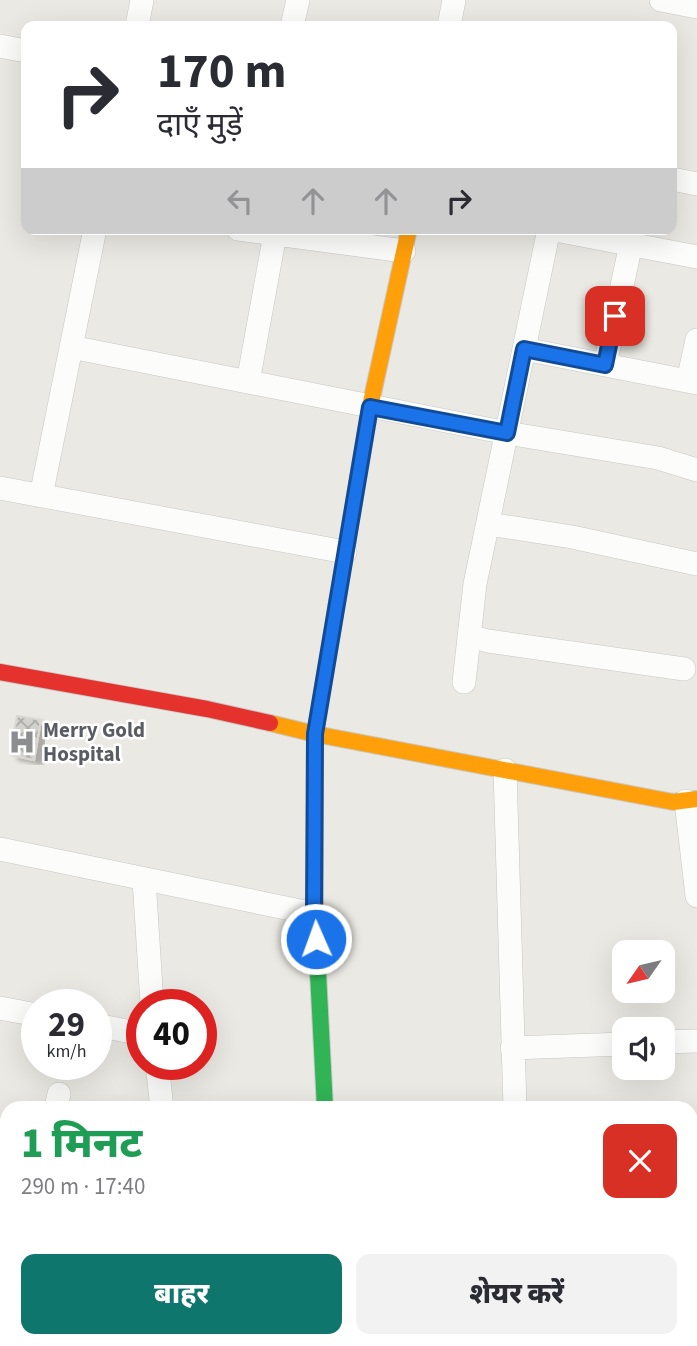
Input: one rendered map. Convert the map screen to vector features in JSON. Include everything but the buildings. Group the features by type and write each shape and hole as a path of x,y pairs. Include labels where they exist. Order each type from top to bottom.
{"street":[{"path":"137,21 142,0"},
{"path":"293,21 298,0"},
{"path":"450,21 454,0"},
{"path":"661,0 697,7"},
{"path":"0,46 21,50"},
{"path":"677,180 697,184"},
{"path":"41,496 94,235"},
{"path":"248,382 275,235"},
{"path":"297,235 407,240 370,407 315,734 314,915 325,1101"},
{"path":"464,682 475,584 549,235"},
{"path":"582,235 697,257"},
{"path":"605,365 631,244"},
{"path":"524,349 693,382 697,340"},
{"path":"71,346 370,407 658,458 697,470"},
{"path":"0,488 345,552"},
{"path":"489,524 572,537 697,564"},
{"path":"469,636 684,669"},
{"path":"0,672 207,709 315,734 673,802 692,800 697,896"},
{"path":"505,770 515,1101"},
{"path":"0,849 314,915"},
{"path":"144,879 151,989"},
{"path":"0,1008 21,1012"},
{"path":"675,1042 697,1041"},
{"path":"512,1048 612,1044"},
{"path":"159,1080 161,1101"}],"traffic: fast":[{"path":"325,1101 315,914 315,734 352,514"}],"traffic: slow":[{"path":"352,514 370,407 408,235"},
{"path":"270,723 315,734 673,802 697,799"}],"traffic: jam":[{"path":"0,672 270,723"}],"place":[{"name":"Merry Gold Hospital","path":"22,742"}],"route":[{"path":"316,939 315,734 370,407 507,433 524,349 605,365 615,316"}]}
